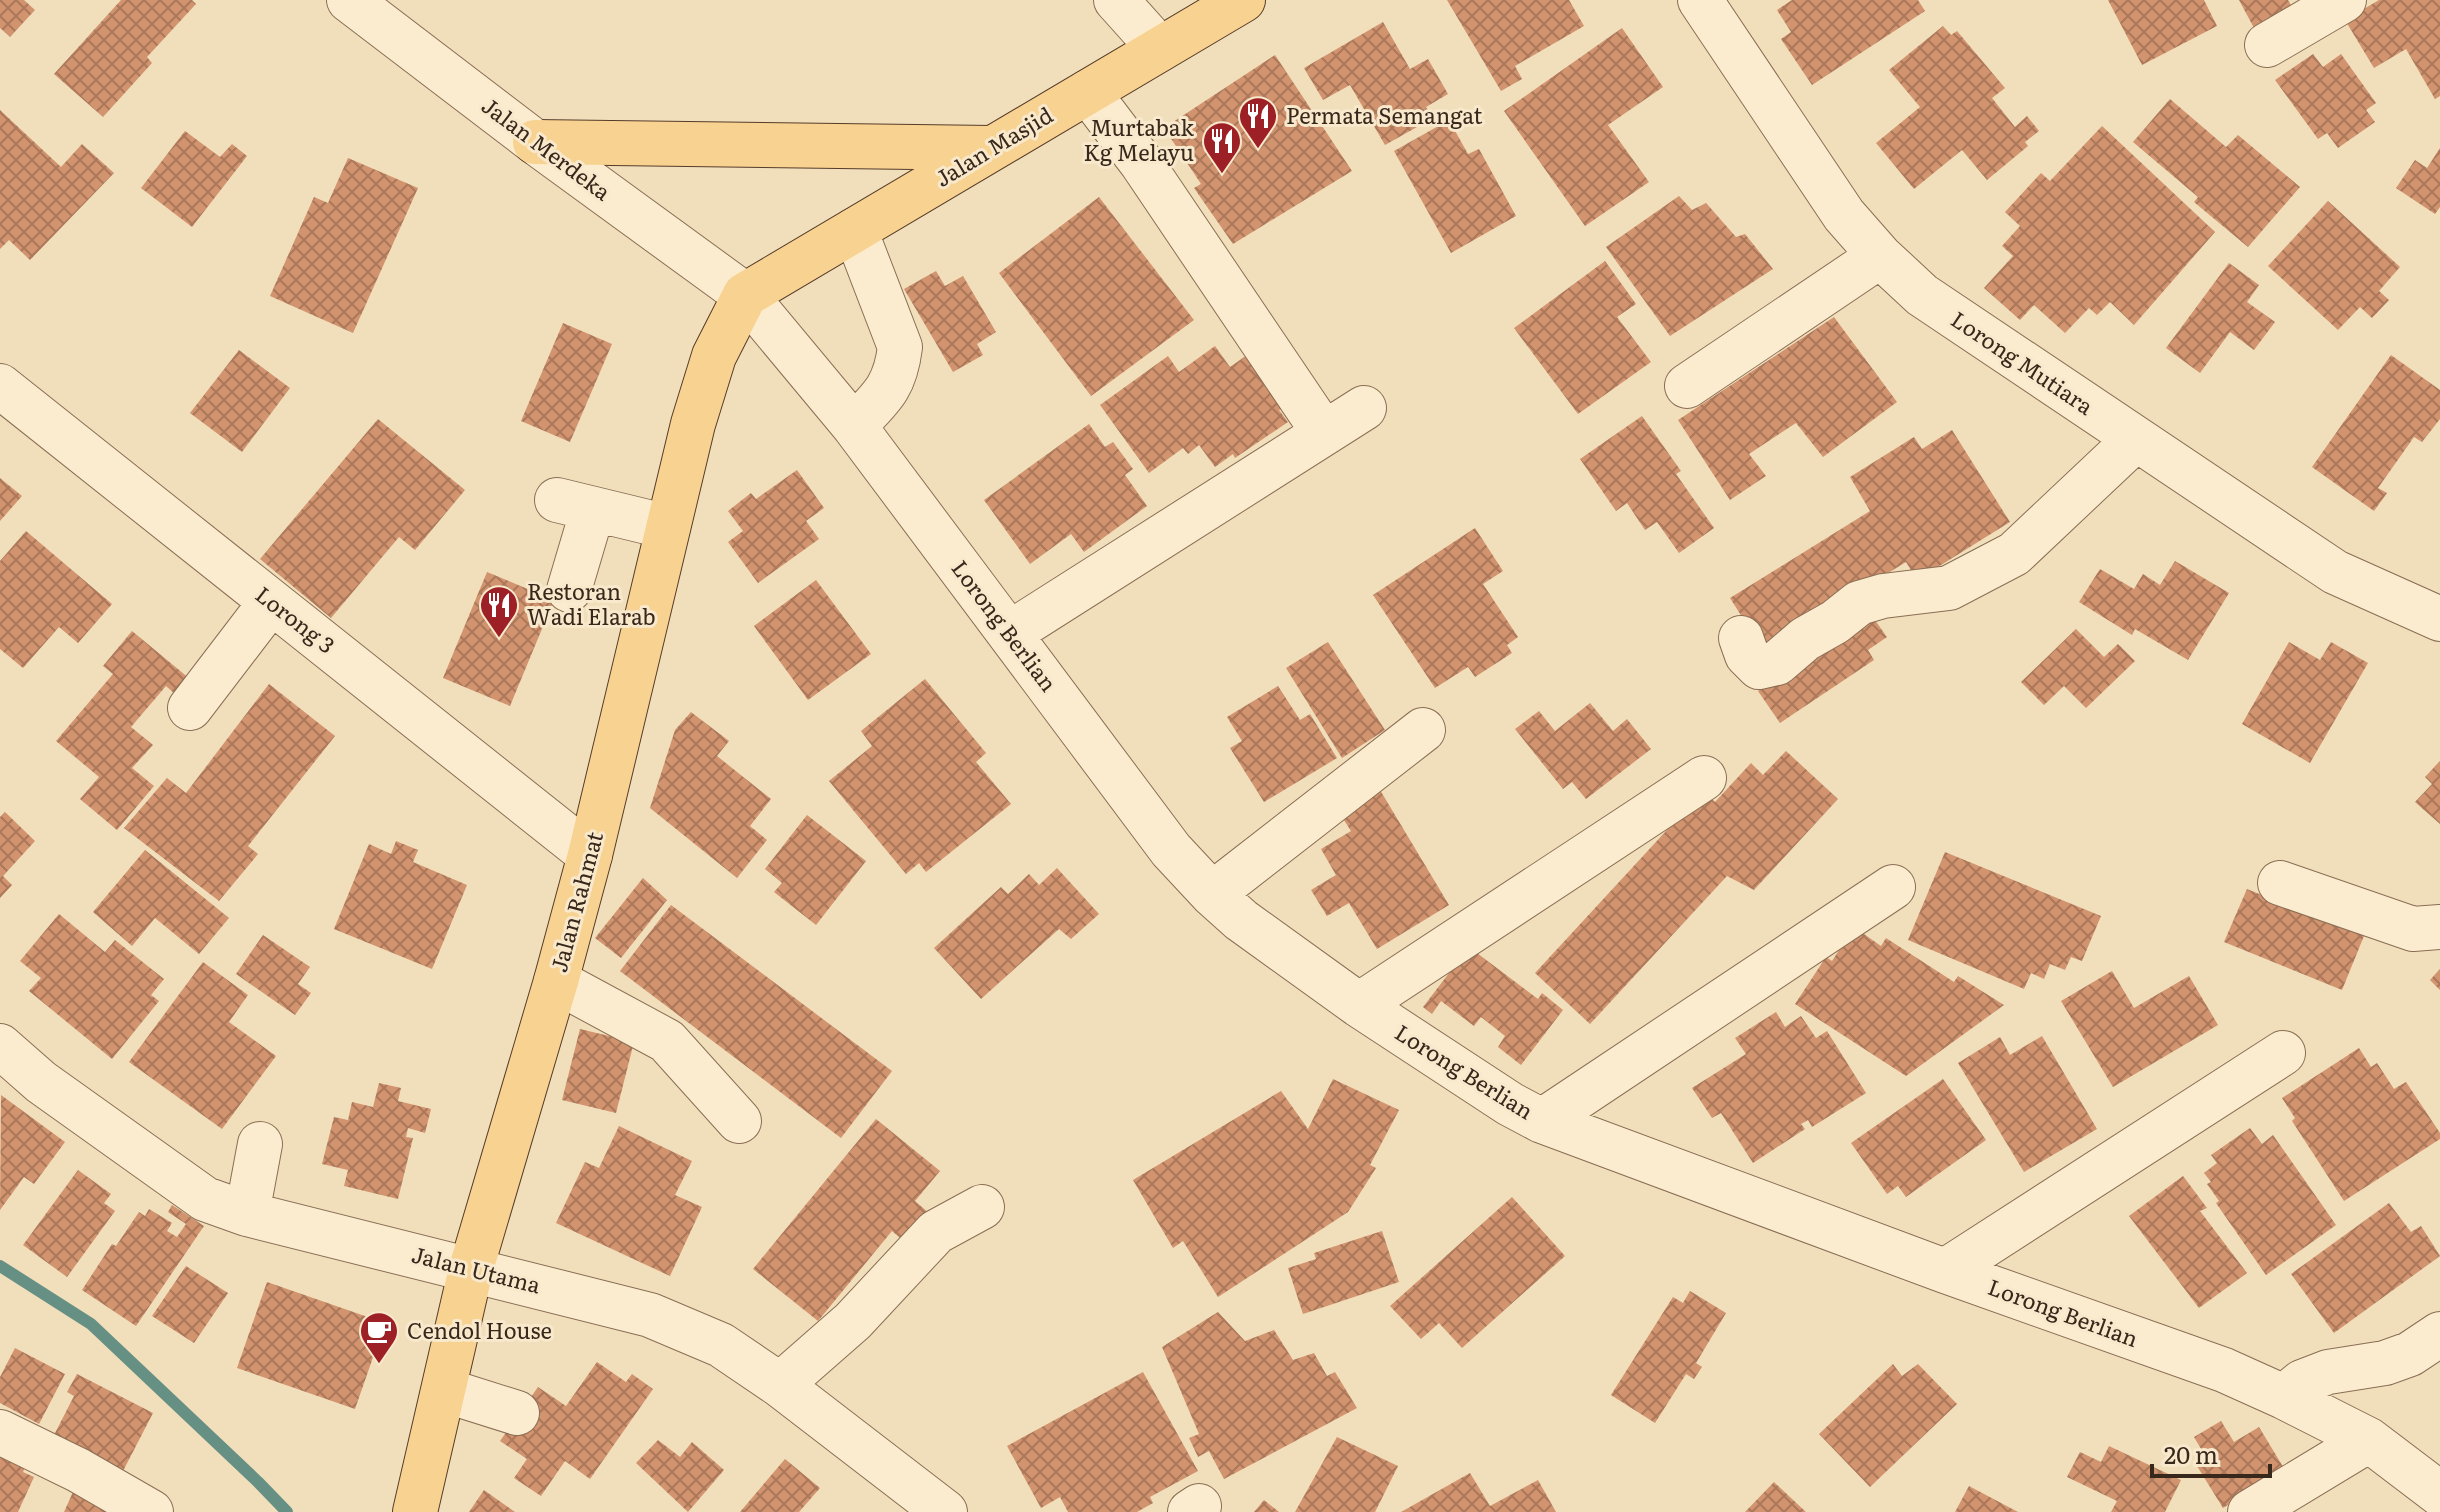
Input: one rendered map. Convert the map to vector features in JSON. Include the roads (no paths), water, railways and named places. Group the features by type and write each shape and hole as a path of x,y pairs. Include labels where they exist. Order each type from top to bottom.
{"main road":[{"name":"Jalan Masjid","path":"745,295 1243,0"},
{"path":"535,142 992,148"},
{"name":"Jalan Rahmat","path":"415,1512 471,1269 590,855 693,424 714,356 745,295"}],"street":[{"name":"Jalan Merdeka","path":"349,0 535,142 745,295"},
{"path":"1116,0 1160,49"},
{"name":"Lorong Mutiara","path":"1700,0 1844,215 1880,256 1922,295 2335,572 2440,619"},
{"path":"2267,45 2344,0"},
{"path":"1088,92 1141,162 1324,433"},
{"path":"854,426 889,388 898,366 900,347 855,230"},
{"path":"1687,386 1880,256"},
{"name":"Lorong Berlian","path":"745,295 854,426 1171,850 1241,920 1359,1005 1510,1104 1542,1121 1945,1271 2224,1370 2369,1440 2440,1494"},
{"name":"Lorong 3","path":"0,386 590,855"},
{"path":"1010,633 1364,408"},
{"path":"1741,638 1747,655 1759,667 1777,663 1805,639 1835,622 1859,603 1883,596 1949,588 2014,554 2057,510 2136,439"},
{"path":"569,590 575,505 668,527"},
{"path":"190,708 271,602"},
{"path":"1212,894 1423,730"},
{"path":"1359,1005 1704,778"},
{"path":"2280,883 2413,929 2440,927"},
{"path":"1542,1121 1893,887"},
{"path":"556,981 667,1041 739,1121"},
{"name":"Jalan Utama","path":"0,1046 41,1082 205,1199 247,1214 650,1315 721,1345 780,1385 945,1512"},
{"path":"1945,1271 2283,1053"},
{"path":"247,1214 260,1144"},
{"path":"780,1385 853,1321 936,1232 982,1207"},
{"path":"2284,1397 2302,1382 2328,1372 2385,1363 2410,1354 2440,1334"},
{"path":"444,1390 517,1413"},
{"path":"0,1432 78,1470 151,1512"},
{"path":"2250,1512 2369,1440"}],"waterway":[{"path":"0,1266 91,1324 287,1512"}],"place":[{"name":"Permata Semangat","path":"1258,150"},
{"name":"Murtabak Kg Melayu","path":"1222,175"},
{"name":"Restoran Wadi Elarab","path":"499,639"},
{"name":"Cendol House","path":"379,1365"}]}
